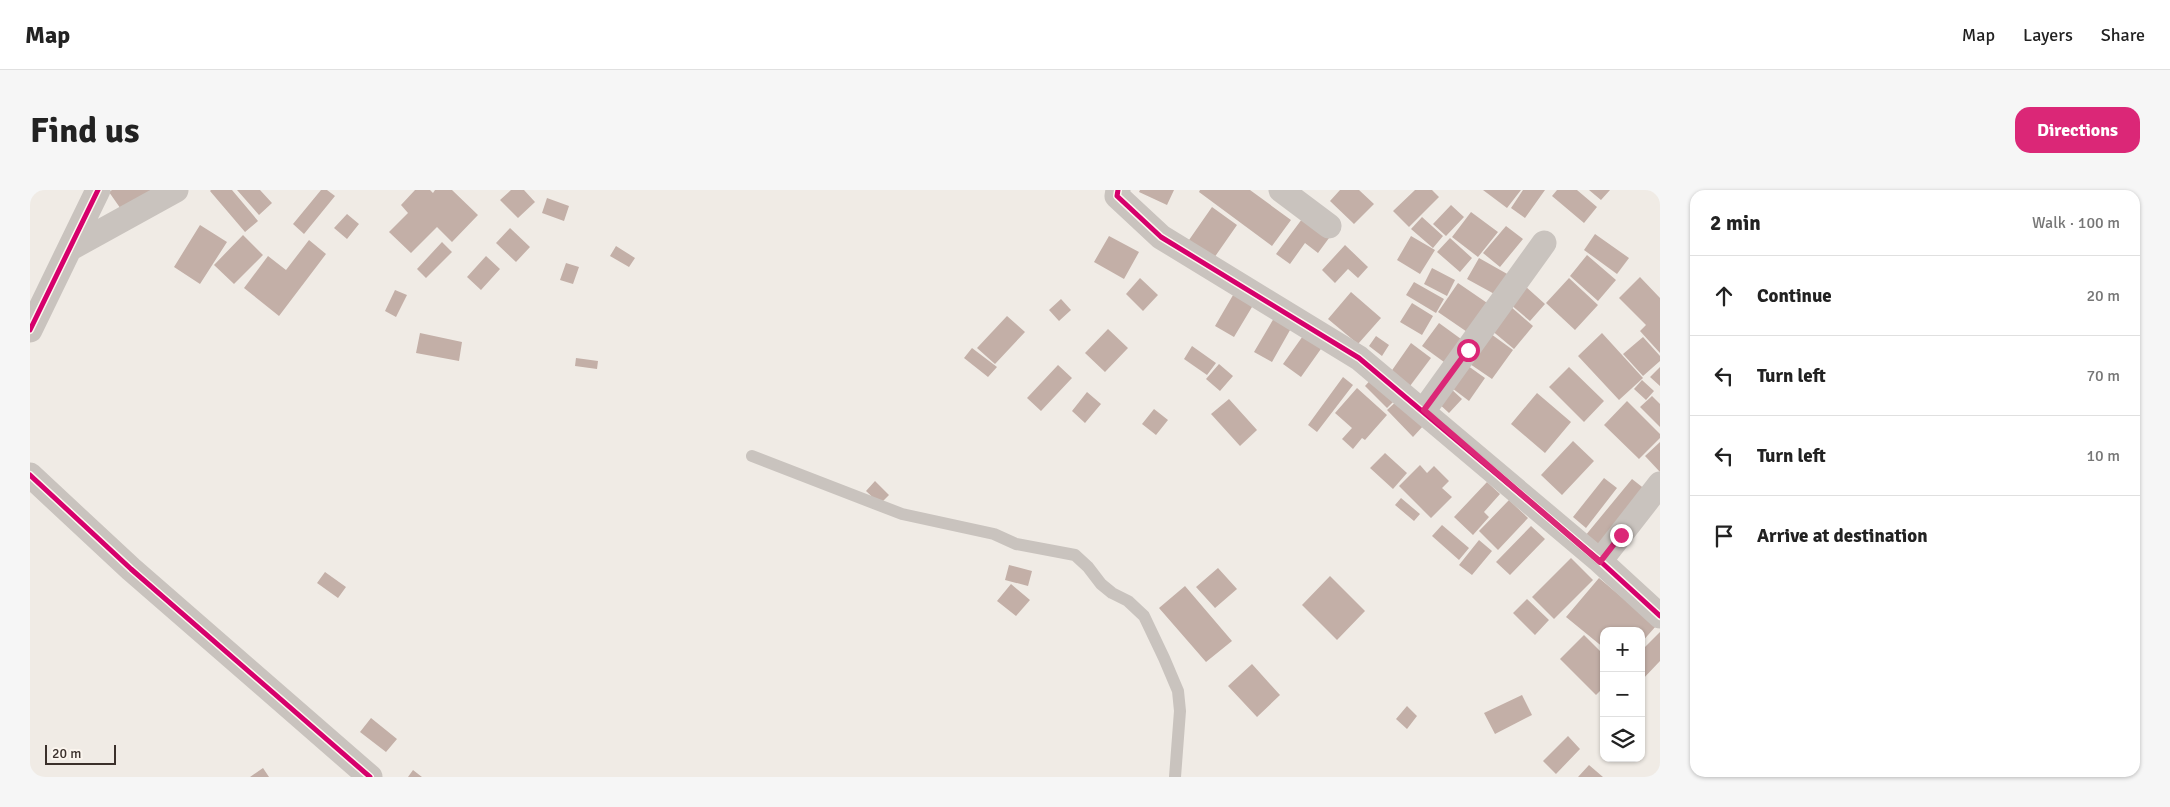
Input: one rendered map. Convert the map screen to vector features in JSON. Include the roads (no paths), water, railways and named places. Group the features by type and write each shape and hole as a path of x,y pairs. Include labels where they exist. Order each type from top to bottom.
{"street":[{"path":"30,330 98,190"},
{"path":"71,248 176,190"},
{"path":"1118,190 1117,196 1161,237 1359,358 1424,410 1660,616"},
{"path":"1281,190 1329,226"},
{"path":"1424,410 1544,243"},
{"path":"30,475 131,569 370,777"},
{"path":"1600,562 1660,484"}],"lane":[{"path":"752,456 902,514 994,534 1016,544 1075,555 1088,567 1101,584 1112,593 1128,601 1144,616 1164,658 1178,691 1180,711 1175,777"}]}
